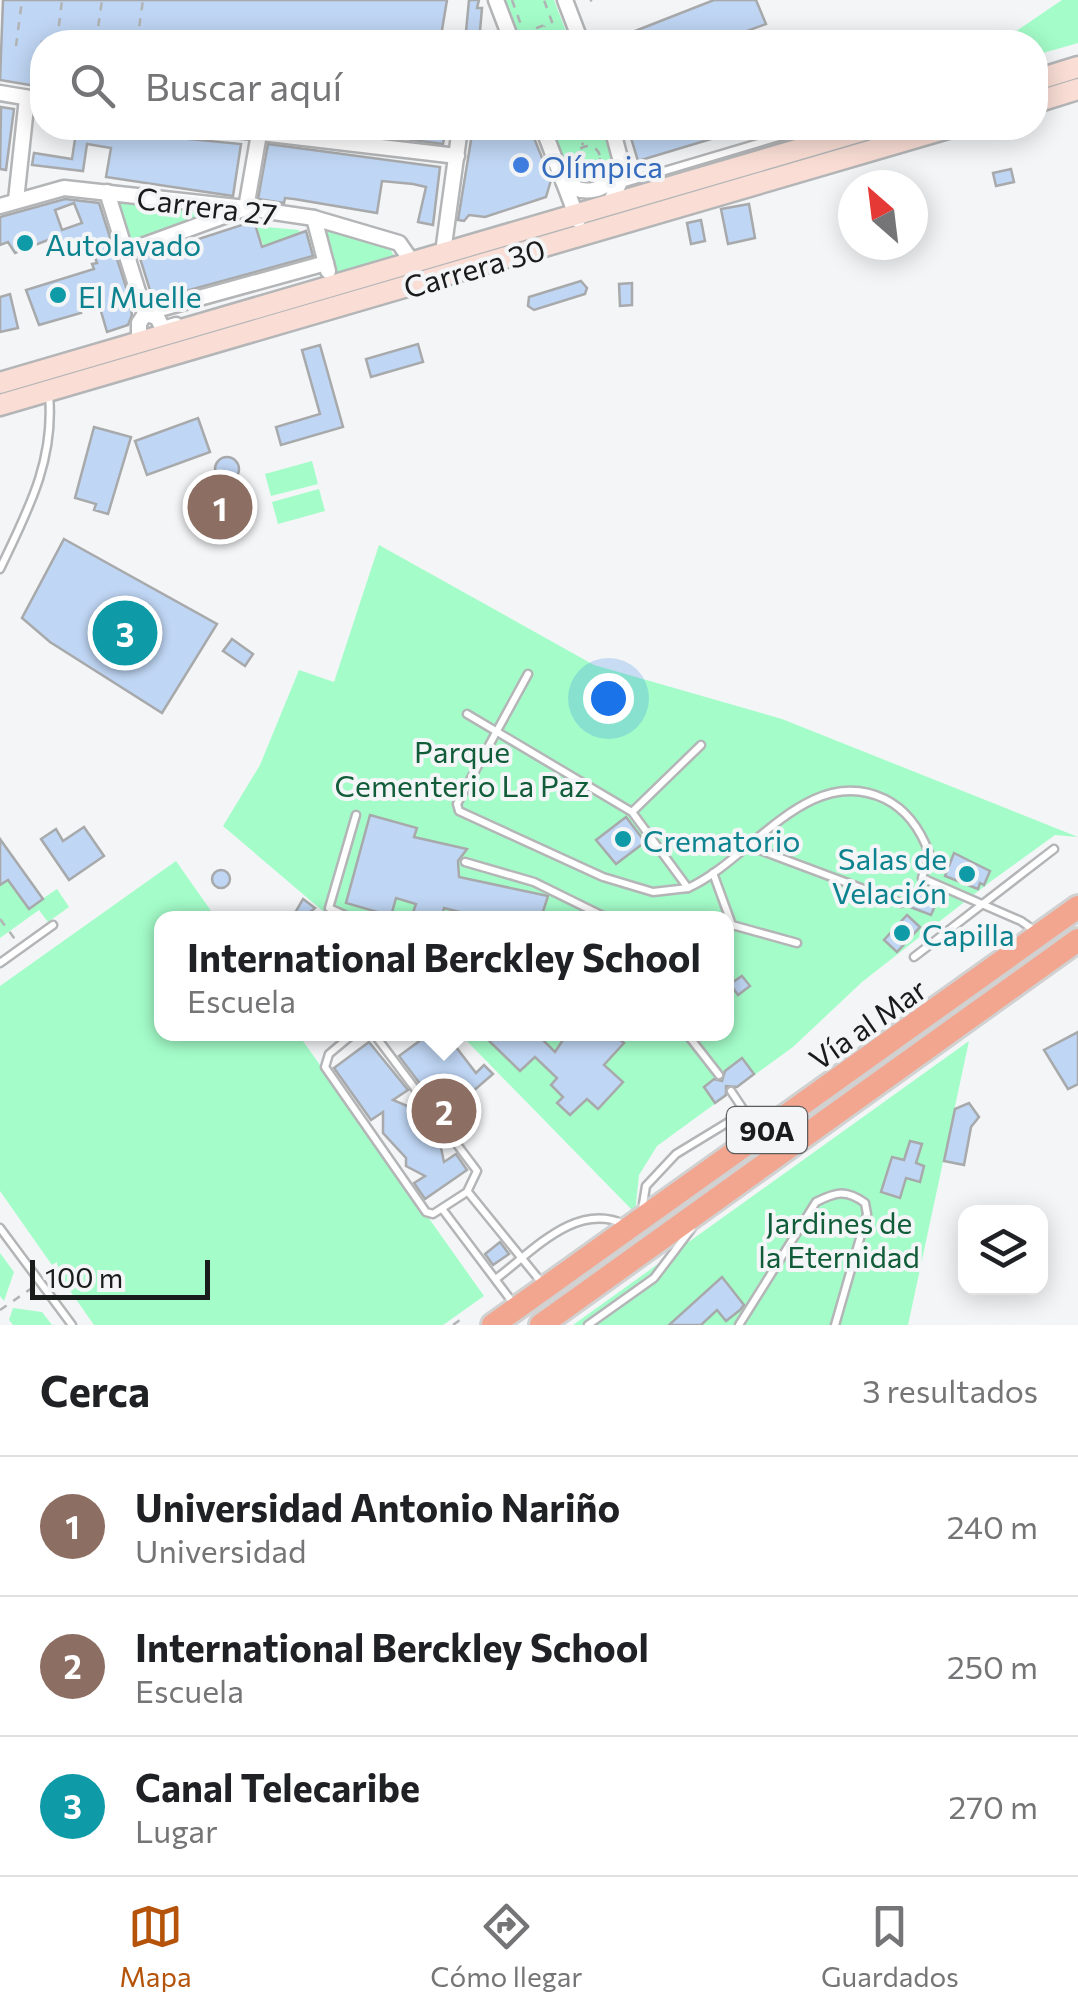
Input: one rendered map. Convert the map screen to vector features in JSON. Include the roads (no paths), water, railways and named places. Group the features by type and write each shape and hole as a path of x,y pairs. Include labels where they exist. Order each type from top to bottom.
{"highway":[{"name":"Vía al Mar","path":"493,1325 1078,907"},
{"name":"Vía al Mar","path":"541,1325 1078,940"}],"main road":[{"path":"1048,76 1078,67"},
{"path":"1048,98 1078,89"},
{"name":"Carrera 30","path":"0,383 576,213 616,193 825,140"},
{"name":"Carrera 30","path":"0,404 906,140"},
{"path":"616,193 616,224"}],"street":[{"path":"496,0 507,30"},
{"path":"565,0 577,30"},
{"path":"0,93 30,98"},
{"path":"16,200 30,126"},
{"path":"128,251 246,208 257,140"},
{"path":"335,140 457,156"},
{"path":"444,245 459,140"},
{"path":"548,140 583,235"},
{"path":"616,140 624,162 616,193"},
{"path":"563,180 585,191 600,190 612,182 624,162"},
{"name":"Carrera 27","path":"0,206 64,188 246,208 314,218 399,243 408,256"},
{"path":"107,192 145,314"},
{"path":"138,341 138,324 145,314 328,271 314,218"},
{"path":"145,314 156,317 162,329 520,230"}],"lane":[{"path":"616,193 773,140"},
{"path":"0,569 43,475 50,426 49,391"},
{"path":"528,674 457,804 467,817 603,877 653,892 688,888 713,874 816,798 832,792 867,793 898,806 924,838 928,853 922,878 1022,920 1041,936"},
{"path":"467,714 632,812 688,888"},
{"path":"632,812 702,744"},
{"path":"335,911 328,908 356,815"},
{"path":"749,846 901,902"},
{"path":"914,957 1054,850"},
{"path":"465,862 534,882 593,911"},
{"path":"713,874 727,911"},
{"path":"0,964 53,925"},
{"path":"734,926 798,943"},
{"path":"344,1041 328,1054 325,1067 426,1212 443,1210 468,1192 477,1171 379,1041"},
{"path":"692,1041 719,1076"},
{"path":"731,1091 745,1112"},
{"path":"497,1278 590,1216 636,1224 646,1186 664,1163 745,1112 761,1110 787,1116"},
{"path":"468,1192 546,1288"},
{"path":"739,1325 816,1202 835,1192 851,1192 865,1202 867,1214 835,1325"},
{"path":"588,1325 668,1265 708,1206"},
{"path":"443,1210 517,1308"},
{"path":"0,1228 72,1325"}],"place":[{"name":"Olímpica","path":"521,165"},
{"name":"Autolavado","path":"25,243"},
{"name":"El Muelle","path":"58,295"},
{"name":"Universidad Antonio Nariño","path":"220,507"},
{"name":"Canal Telecaribe","path":"125,633"},
{"name":"Crematorio","path":"623,839"},
{"name":"Salas de Velación","path":"967,874"},
{"name":"Capilla","path":"902,933"},
{"name":"International Berckley School","path":"444,1111"}],"park label":[{"name":"Parque Cementerio La Paz","path":"462,767"},
{"name":"Jardines de la Eternidad","path":"839,1238"}]}
